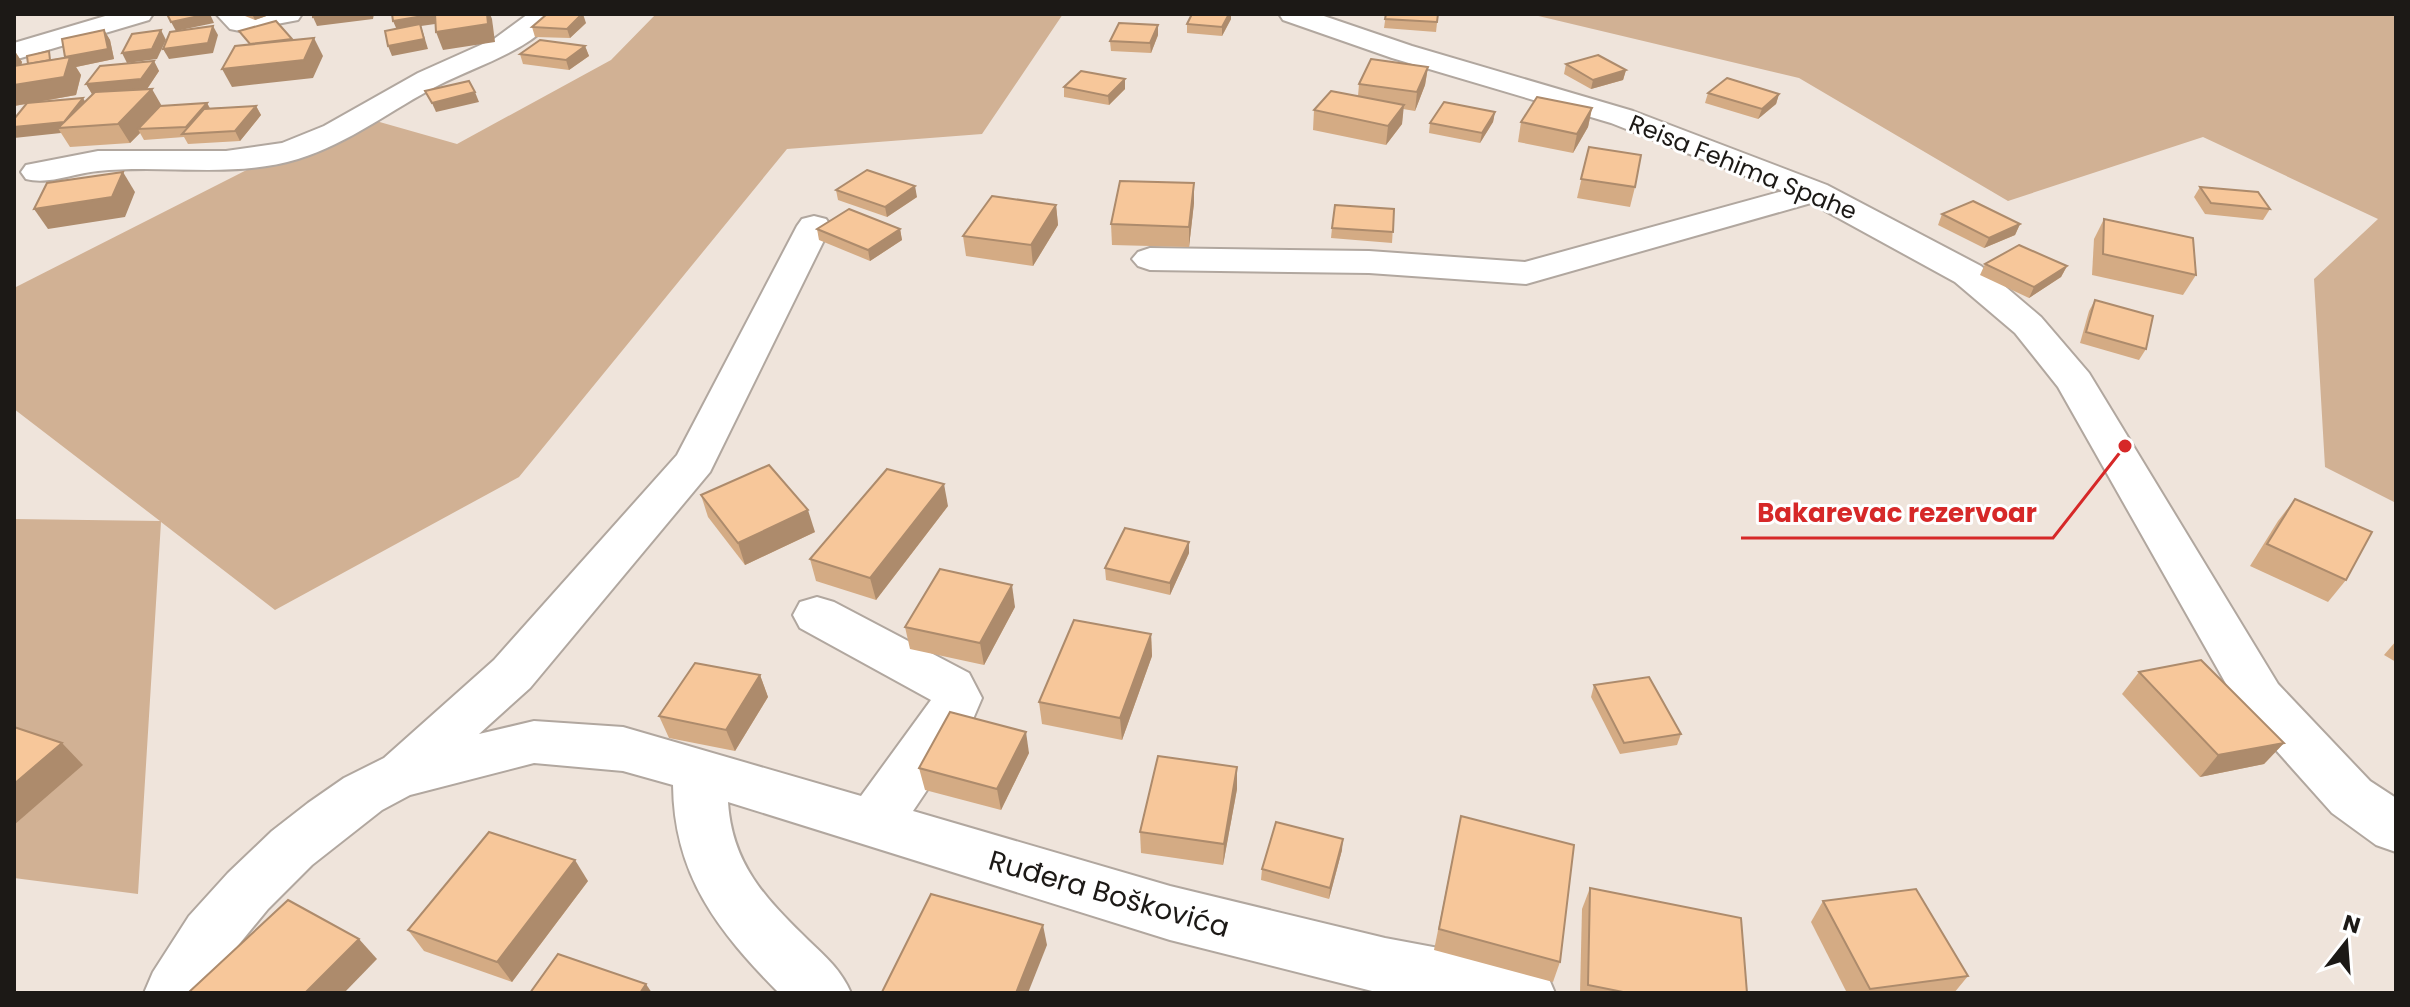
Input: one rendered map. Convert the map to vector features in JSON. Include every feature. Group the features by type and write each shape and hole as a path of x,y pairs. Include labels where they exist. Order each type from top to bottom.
{"street":[{"path":"14,52 140,14"},
{"path":"229,14 240,23 289,14"},
{"path":"22,168 98,161 226,161 289,152 335,133 428,79 504,45 545,14"},
{"name":"Reisa Fehima Spahe","path":"1292,14 1402,52 1622,117 1815,192 1968,274 2028,325 2075,382 2260,698 2351,797 2396,828"},
{"path":"1150,259 1369,262 1526,273 1815,192"},
{"path":"397,776 512,674 695,462 814,226"},
{"path":"817,615 951,687 957,698 952,712 872,825"},
{"name":"Ruđera Boškovića","path":"175,993 210,935 248,891 292,848 363,794 397,776 534,742 623,749 1170,913 1385,966 1524,993"},
{"path":"700,771 704,832 714,868 736,904 820,993"}],"shaded area":[{"path":"656,14 1063,14 982,134 787,149 519,477 275,610 161,522 138,894 14,878 14,519 160,521 14,409 14,288 355,115 457,144 611,60"},
{"path":"1530,14 2396,14 2396,503 2325,467 2314,279 2378,219 2203,137 2008,201 1799,78"}],"building":[{"path":"167,14 208,14 171,22"},
{"path":"392,14 435,14 393,21"},
{"path":"435,14 487,14 488,24 436,32"},
{"path":"547,14 582,14 567,29 532,27"},
{"path":"1192,14 1229,14 1222,27 1187,24"},
{"path":"1386,14 1438,14 1437,22 1385,19"},
{"path":"276,21 292,39 250,44 239,31"},
{"path":"1119,23 1158,25 1150,43 1110,41"},
{"path":"420,24 424,39 388,46 385,31"},
{"path":"213,26 208,43 163,49 170,32"},
{"path":"104,30 108,49 65,57 62,39"},
{"path":"161,30 152,49 122,53 132,34"},
{"path":"314,38 304,60 222,69 235,46"},
{"path":"540,40 585,46 566,60 520,54"},
{"path":"49,51 50,60 28,64 27,56"},
{"path":"1598,55 1626,70 1593,80 1566,64"},
{"path":"70,57 64,77 14,85 14,66"},
{"path":"1371,59 1428,67 1417,92 1359,84"},
{"path":"154,61 141,79 86,84 100,66"},
{"path":"1081,71 1125,79 1108,96 1064,87"},
{"path":"1727,78 1779,94 1762,109 1708,93"},
{"path":"469,81 475,92 432,103 425,91"},
{"path":"152,89 118,124 58,128 95,92"},
{"path":"1331,91 1404,105 1388,126 1314,110"},
{"path":"1537,97 1592,108 1577,134 1521,122"},
{"path":"83,98 64,122 14,127 14,119 27,103"},
{"path":"1444,102 1495,112 1482,133 1430,123"},
{"path":"207,103 186,127 138,129 160,106"},
{"path":"256,106 235,131 182,134 204,109"},
{"path":"1589,147 1641,155 1635,187 1581,179"},
{"path":"867,170 915,186 885,207 836,190"},
{"path":"123,172 112,197 34,209 47,183"},
{"path":"1120,181 1194,183 1189,227 1111,224"},
{"path":"2200,187 2258,192 2270,209 2211,203"},
{"path":"992,196 1056,205 1031,245 963,236"},
{"path":"1973,201 2020,224 1989,238 1942,214"},
{"path":"1335,205 1394,209 1393,232 1332,228"},
{"path":"849,209 900,229 868,250 817,229"},
{"path":"2104,219 2193,238 2196,275 2103,254"},
{"path":"2019,245 2067,266 2034,287 1985,264"},
{"path":"2095,300 2153,316 2146,349 2086,332"},
{"path":"769,465 808,510 738,543 701,495"},
{"path":"887,469 944,484 870,578 810,559"},
{"path":"2295,499 2372,532 2346,580 2267,544"},
{"path":"1125,528 1189,542 1170,583 1105,568"},
{"path":"940,569 1012,585 980,643 905,627"},
{"path":"1074,620 1151,634 1120,718 1039,702"},
{"path":"2201,660 2284,743 2218,755 2139,672"},
{"path":"695,663 760,675 726,730 659,716"},
{"path":"1649,677 1681,734 1624,743 1594,685"},
{"path":"950,712 1026,732 997,789 919,768"},
{"path":"14,727 62,743 14,784"},
{"path":"1158,756 1237,767 1224,844 1140,832"},
{"path":"1461,816 1574,845 1560,962 1439,929"},
{"path":"1276,822 1343,839 1330,888 1262,869"},
{"path":"489,832 575,860 497,962 408,930"},
{"path":"1590,888 1741,918 1747,993 1628,993 1588,985"},
{"path":"1916,889 1968,976 1870,989 1823,901"},
{"path":"931,894 1043,925 1016,993 882,992"},
{"path":"288,900 359,939 305,993 188,993"},
{"path":"558,954 646,984 640,993 530,993"}],"place":[{"name":"Bakarevac rezervoar","path":"2125,446"}]}
